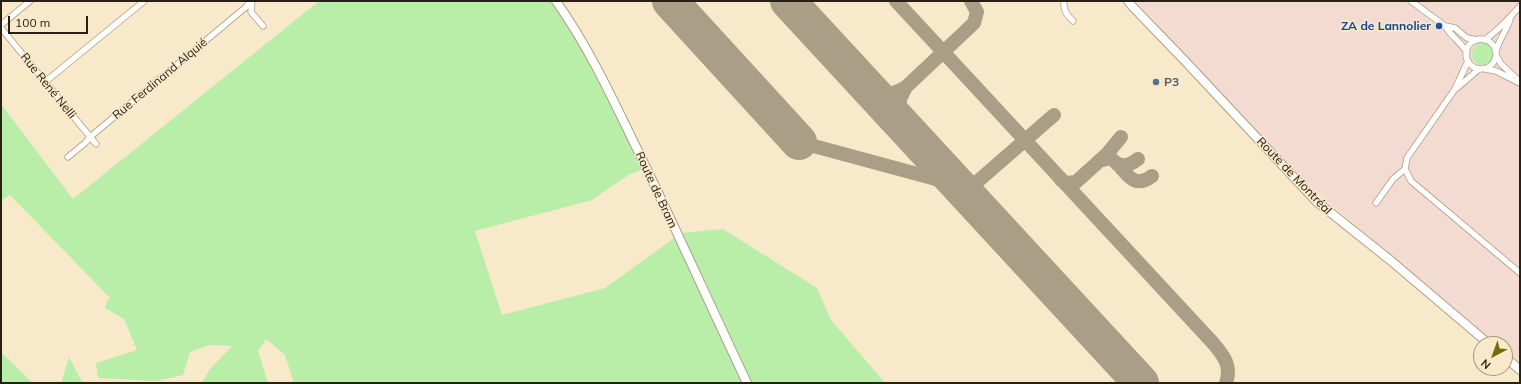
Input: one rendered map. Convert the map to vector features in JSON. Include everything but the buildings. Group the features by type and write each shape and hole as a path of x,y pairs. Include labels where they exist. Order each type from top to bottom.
{"main road":[{"name":"Route de Bram","path":"556,1 570,21 600,72 660,196 747,383"},
{"name":"Route de Montréal","path":"1124,1 1130,4 1185,61 1316,201 1390,260 1480,336"}],"street":[{"path":"1,25 30,1"},
{"path":"45,82 144,1"},
{"path":"251,1 251,12 263,26"},
{"name":"Rue Ferdinand Alquié","path":"68,156 246,8 251,1"},
{"path":"1064,1 1066,13 1073,21"},
{"path":"1411,1 1445,26 1450,34 1462,44 1467,52 1468,61 1455,89 1407,158 1405,170 1411,181 1520,273"},
{"path":"1485,40 1510,18 1520,6"},
{"path":"1455,89 1482,69 1493,64 1499,40 1508,27 1510,18"},
{"path":"1445,26 1455,28 1467,38 1485,40 1492,44 1501,64 1520,83"},
{"name":"Rue René Nelli","path":"1,28 96,144"},
{"path":"1467,52 1470,45 1477,40"},
{"path":"1468,61 1471,65 1496,72 1520,83"},
{"path":"1376,203 1394,179 1405,170"}],"shaded area":[{"path":"1136,1 1520,1 1520,363 1513,357 1513,336 1487,336 1308,185 1182,54"}],"green space":[{"path":"319,1 560,1 651,167 630,174 592,200 475,231 502,315 605,288 681,233 723,229 817,288 831,320 885,383 294,383 285,355 266,339 258,351 268,383 202,383 210,369 232,346 210,345 190,352 183,375 156,381 98,378 96,363 137,350 124,319 105,308 106,303 110,298 10,195 1,201 1,104 73,199"},
{"path":"1483,43 1491,46 1494,54 1491,62 1483,65 1475,62 1472,54 1475,46"},
{"path":"1,352 33,383 1,383"},
{"path":"69,357 81,380 83,383 61,383"}],"taxiway":[{"path":"896,1 1221,352 1226,362 1228,371 1226,383"},
{"path":"867,87 882,94 891,94 906,87 974,23 977,12 971,1"},
{"path":"904,127 900,116 899,102 906,87"},
{"path":"799,142 967,187 977,182 1054,115"},
{"path":"1061,180 1066,183 1076,182 1107,154 1121,137"},
{"path":"1099,161 1110,158 1133,180 1145,180 1152,176"},
{"path":"1117,164 1128,164 1138,159"},
{"path":"975,204 972,192 977,182"}],"runway":[{"path":"670,1 799,142"},
{"path":"788,1 1141,383"}],"place":[{"name":"ZA de Lannolier","path":"1439,26"},
{"name":"P3","path":"1156,82"}]}
